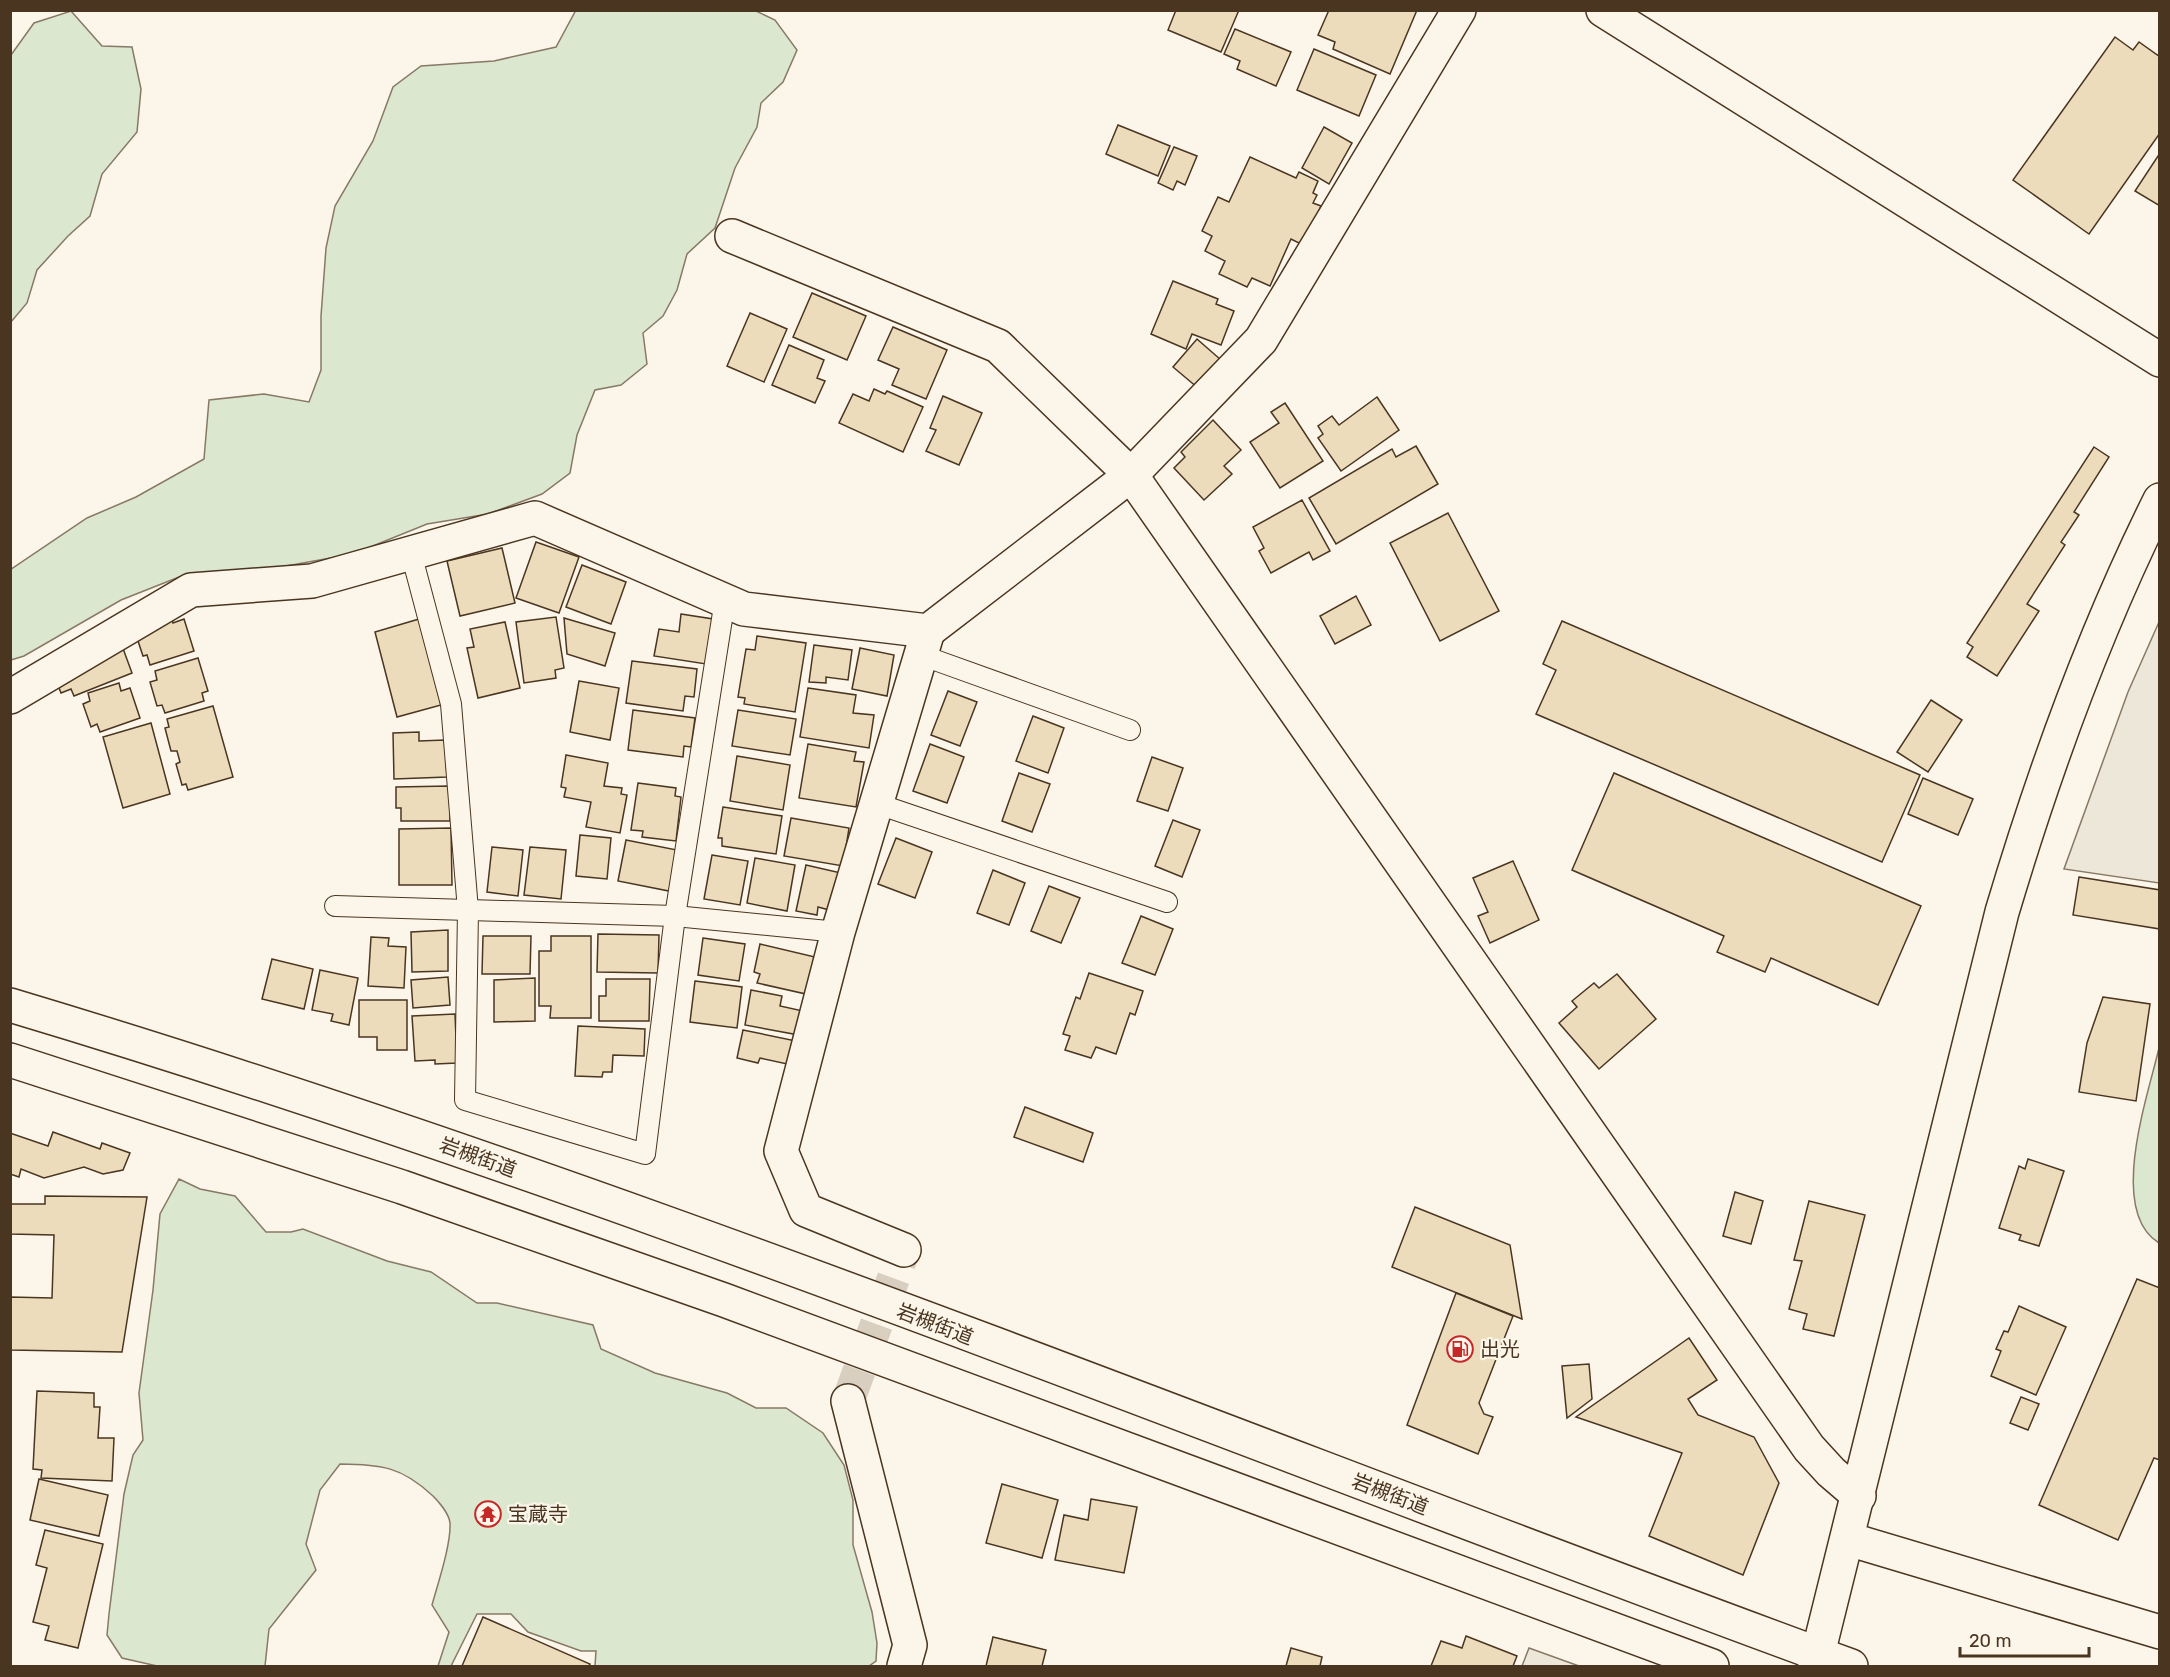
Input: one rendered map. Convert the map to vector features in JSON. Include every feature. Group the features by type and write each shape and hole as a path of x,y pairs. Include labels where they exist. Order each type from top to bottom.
{"main road":[{"path":"904,1250 806,1210 781,1151 837,932 925,643 1131,475 1261,340 1459,10"},
{"path":"1603,10 2160,360"},
{"path":"732,236 998,346 1131,475 1809,1448 1831,1472 1859,1496"},
{"path":"1816,1660 1859,1496 2002,912 2037,794 2083,670 2160,500"},
{"path":"10,697 191,590 312,581 535,518 744,609 925,643"},
{"name":"岩槻街道","path":"10,1005 422,1137 742,1252 1816,1660 1851,1666"},
{"path":"10,1060 402,1187 724,1300 1712,1666"},
{"path":"848,1401 910,1645 904,1666"},
{"path":"1848,1539 2160,1632"}],"lane":[{"path":"411,553 451,704 468,910 465,1100 645,1154 675,916 725,600"},
{"path":"925,643 1130,730"},
{"path":"875,803 1167,902"},
{"path":"335,906 675,916 837,932"}],"green space":[{"path":"576,10 756,11 775,20 797,50 783,82 761,103 757,127 735,168 715,228 687,254 677,290 663,316 643,333 647,364 621,385 595,390 577,435 570,473 542,494 488,514 427,524 353,554 241,574 179,577 121,600 24,656 11,660 10,570 87,518 136,497 204,459 209,400 264,394 309,402 321,370 321,316 326,248 335,206 373,141 393,87 421,66 494,61 556,47"},
{"path":"71,11 102,46 132,47 141,89 137,132 102,174 90,216 37,270 27,303 11,322 11,55 34,23"},
{"path":"2159,1048 2159,1243 2144,1227 2136,1206 2133,1180 2140,1122"},
{"name":"宝蔵寺","path":"179,1179 200,1189 235,1196 266,1232 291,1232 303,1229 387,1261 431,1272 477,1303 497,1303 593,1325 601,1349 655,1373 727,1393 756,1408 786,1408 823,1433 844,1465 853,1500 853,1545 872,1612 877,1643 876,1661 869,1666 595,1666 596,1651 581,1651 528,1632 511,1614 477,1614 451,1666 438,1666 449,1632 432,1605 444,1564 450,1532 448,1516 433,1496 401,1473 368,1465 340,1464 320,1490 306,1544 316,1570 269,1629 265,1666 157,1666 122,1658 107,1635 109,1614 124,1494 133,1455 143,1440 139,1393 153,1290 160,1214"}],"shaded area":[{"path":"2159,622 2159,883 2064,869 2128,692"},
{"path":"1529,1648 1579,1666 1522,1666"}],"building":[{"path":"1176,10 1239,10 1221,52 1168,30"},
{"path":"1329,10 1417,10 1390,74 1333,49 1335,42 1318,35"},
{"path":"1235,29 1291,52 1276,86 1237,69 1240,61 1224,54"},
{"path":"2115,37 2133,50 2139,42 2160,57 2160,133 2089,234 2013,180"},
{"path":"1314,49 1376,75 1359,116 1297,90"},
{"path":"1118,125 1170,146 1158,176 1106,154"},
{"path":"1324,127 1352,143 1329,184 1302,168"},
{"path":"1174,147 1197,156 1185,185 1177,181 1173,190 1158,183"},
{"path":"2160,153 2160,206 2135,191"},
{"path":"1250,157 1296,178 1299,172 1318,181 1313,193 1317,195 1313,203 1321,206 1303,245 1291,239 1270,286 1252,278 1247,287 1219,274 1225,261 1205,251 1212,236 1202,231 1218,197 1229,202"},
{"path":"1173,281 1218,299 1216,304 1234,311 1221,345 1192,334 1186,349 1151,334"},
{"path":"812,293 866,316 847,360 793,337"},
{"path":"750,313 787,329 764,382 727,366"},
{"path":"893,327 947,350 926,399 892,385 899,369 878,360"},
{"path":"1197,339 1221,360 1198,388 1173,367"},
{"path":"789,345 824,360 817,378 825,381 815,403 772,385"},
{"path":"874,389 885,394 887,391 923,407 903,452 839,423 853,394 869,401"},
{"path":"943,396 982,413 959,465 926,451 936,430 930,428"},
{"path":"1377,397 1399,430 1341,471 1318,438 1323,434 1318,426 1332,416 1339,425"},
{"path":"1285,403 1323,461 1280,488 1250,442 1279,423 1271,412"},
{"path":"1213,420 1241,450 1224,466 1232,474 1204,500 1174,468 1185,457 1181,452"},
{"path":"1416,446 1438,484 1336,544 1309,498 1392,449 1396,457"},
{"path":"2094,447 2109,457 2074,512 2079,515 2061,542 2065,545 2027,604 2039,611 1997,676 1967,657 1973,647 1967,643"},
{"path":"1302,500 1330,551 1313,560 1309,552 1271,573 1259,551 1264,548 1253,527"},
{"path":"1448,513 1499,611 1440,641 1390,543"},
{"path":"536,542 579,557 559,613 516,598"},
{"path":"502,548 515,603 460,616 447,561"},
{"path":"582,565 626,582 611,624 566,607"},
{"path":"1356,596 1371,625 1335,644 1320,616"},
{"path":"681,614 713,619 706,664 654,656 659,629 679,632"},
{"path":"171,615 173,623 184,619 194,651 150,665 147,655 143,656 136,635"},
{"path":"556,617 564,668 555,670 556,678 524,683 516,622"},
{"path":"564,618 615,633 605,666 567,654"},
{"path":"419,619 441,705 397,717 375,632"},
{"path":"1562,621 1920,775 1882,862 1536,714 1556,670 1543,664"},
{"path":"505,622 520,688 478,698 467,648 474,647 470,629"},
{"path":"757,636 806,643 795,712 744,704 745,698 738,697 746,649 755,650"},
{"path":"121,643 132,673 74,696 71,689 61,693 54,675"},
{"path":"814,645 852,650 848,680 826,677 826,683 809,682"},
{"path":"860,648 894,655 887,696 852,689"},
{"path":"198,658 208,691 202,693 204,701 165,713 162,705 157,706 150,682 157,680 155,671"},
{"path":"632,661 697,669 694,697 685,696 683,711 626,703"},
{"path":"579,681 619,688 610,740 570,732"},
{"path":"119,683 121,691 130,688 140,718 100,732 97,724 91,727 83,704 90,701 88,693"},
{"path":"808,688 856,695 853,713 874,715 869,748 800,737"},
{"path":"948,691 977,702 960,746 931,735"},
{"path":"1931,700 1962,720 1928,772 1897,752"},
{"path":"213,706 233,777 188,790 186,784 182,785 176,764 180,762 177,751 171,751 165,728 169,727 167,719"},
{"path":"633,710 695,718 691,747 684,746 683,757 628,750"},
{"path":"738,710 796,719 790,755 732,746"},
{"path":"1033,716 1064,728 1048,773 1016,761"},
{"path":"151,723 170,794 123,808 103,737"},
{"path":"419,732 419,741 445,740 447,777 394,779 393,733"},
{"path":"808,744 856,752 854,761 864,762 856,807 799,798"},
{"path":"930,744 964,757 947,803 913,791"},
{"path":"566,755 608,763 604,786 622,788 621,794 627,795 620,833 586,827 591,802 564,797 566,788 561,787"},
{"path":"737,756 790,765 783,810 730,801"},
{"path":"1152,757 1183,768 1168,811 1137,801"},
{"path":"1019,773 1050,784 1032,832 1002,821"},
{"path":"1614,773 1921,906 1878,1005 1771,958 1765,972 1717,952 1724,936 1572,870"},
{"path":"1923,778 1973,799 1958,835 1908,814"},
{"path":"638,783 676,788 675,796 681,797 676,841 642,837 643,831 631,830"},
{"path":"450,786 450,821 401,821 401,808 396,808 396,787"},
{"path":"723,807 782,816 776,854 722,846 722,838 718,838"},
{"path":"791,818 849,828 843,866 784,856"},
{"path":"1173,820 1200,830 1182,877 1155,866"},
{"path":"451,828 452,885 399,885 399,829"},
{"path":"580,835 611,838 607,879 576,876"},
{"path":"896,838 932,852 915,898 878,884"},
{"path":"626,840 677,850 669,891 618,881"},
{"path":"492,847 523,850 518,896 487,892"},
{"path":"530,847 566,850 561,899 524,895"},
{"path":"712,855 748,861 740,905 704,899"},
{"path":"755,858 795,865 787,911 747,903"},
{"path":"1513,861 1539,920 1490,943 1478,916 1488,912 1473,878"},
{"path":"806,865 841,873 833,911 818,907 817,915 796,911"},
{"path":"993,870 1025,883 1009,925 977,913"},
{"path":"2079,877 2160,890 2160,929 2073,915"},
{"path":"1049,886 1080,898 1061,943 1031,931"},
{"path":"1141,916 1173,929 1155,975 1122,963"},
{"path":"448,930 448,971 412,972 411,932"},
{"path":"598,934 659,935 658,973 597,972"},
{"path":"483,936 531,936 530,974 482,974"},
{"path":"551,936 591,936 591,1018 550,1018 551,1006 539,1006 539,951 551,951"},
{"path":"371,937 389,938 388,946 406,947 404,988 368,986"},
{"path":"703,938 745,944 739,981 698,975"},
{"path":"760,944 815,957 806,994 757,983 760,974 754,972"},
{"path":"272,959 313,969 304,1009 262,999"},
{"path":"320,970 358,978 349,1025 331,1021 333,1014 312,1010"},
{"path":"1089,973 1143,991 1135,1015 1130,1013 1116,1054 1096,1047 1091,1058 1065,1050 1070,1036 1063,1034 1076,997 1080,999"},
{"path":"1617,974 1656,1019 1599,1069 1559,1023 1577,1007 1572,1001 1594,983 1599,988"},
{"path":"448,977 450,1005 413,1008 411,980"},
{"path":"535,978 535,1021 494,1022 494,980"},
{"path":"606,979 650,979 649,1021 599,1021 599,996 606,996"},
{"path":"695,981 742,987 737,1028 690,1022"},
{"path":"751,990 782,996 780,1006 803,1011 799,1035 745,1025"},
{"path":"2103,997 2150,1004 2136,1101 2079,1092 2087,1043"},
{"path":"359,1000 407,1000 407,1050 377,1050 377,1037 359,1037"},
{"path":"455,1014 457,1063 435,1064 435,1060 415,1061 412,1016"},
{"path":"578,1026 645,1029 644,1056 613,1055 612,1072 603,1072 602,1077 575,1076"},
{"path":"743,1030 796,1041 787,1064 760,1058 758,1063 737,1058"},
{"path":"1025,1107 1093,1133 1083,1162 1014,1137"},
{"path":"53,1132 100,1149 102,1143 130,1153 123,1170 103,1174 84,1167 44,1178 21,1169 19,1177 10,1174 10,1133 48,1146"},
{"path":"2028,1159 2064,1171 2039,1246 2019,1240 2021,1235 1999,1228 2019,1166 2025,1169"},
{"path":"1735,1192 1763,1201 1751,1244 1723,1236"},
{"path":"45,1196 147,1197 122,1352 10,1350 10,1297 52,1298 54,1235 10,1234 10,1204 45,1204"},
{"path":"1809,1201 1865,1215 1834,1336 1803,1329 1807,1314 1789,1309 1802,1261 1794,1260"},
{"path":"1415,1207 1510,1245 1522,1319 1392,1267"},
{"path":"2137,1279 2160,1288 2160,1460 2154,1458 2118,1540 2039,1505"},
{"path":"1456,1293 1513,1316 1479,1403 1484,1414 1493,1417 1478,1454 1407,1425"},
{"path":"2019,1306 2066,1327 2036,1395 1991,1376 2001,1351 1996,1349 2004,1331 2008,1332"},
{"path":"1689,1338 1717,1380 1688,1399 1698,1415 1754,1437 1779,1483 1743,1575 1649,1536 1682,1453 1576,1417"},
{"path":"1589,1364 1592,1399 1567,1418 1562,1366"},
{"path":"37,1391 94,1393 94,1407 100,1407 98,1438 114,1438 112,1481 41,1478 42,1470 33,1469"},
{"path":"2021,1397 2039,1404 2028,1430 2010,1423"},
{"path":"39,1479 108,1495 99,1536 30,1520"},
{"path":"1002,1484 1058,1500 1042,1558 986,1543"},
{"path":"1091,1499 1137,1507 1124,1573 1055,1560 1064,1515 1088,1520"},
{"path":"45,1530 103,1544 78,1648 45,1640 49,1626 33,1622 47,1568 36,1565"},
{"path":"483,1617 590,1664 589,1666 462,1666"},
{"path":"1466,1636 1517,1656 1513,1666 1431,1666 1441,1641 1462,1648"},
{"path":"993,1637 1046,1650 1042,1666 986,1666"},
{"path":"1291,1648 1322,1657 1320,1666 1286,1666"}],"tunnel":[{"path":"848,1401 904,1250"}],"place":[{"name":"出光","path":"1460,1349"},
{"name":"宝蔵寺","path":"488,1514"}]}
